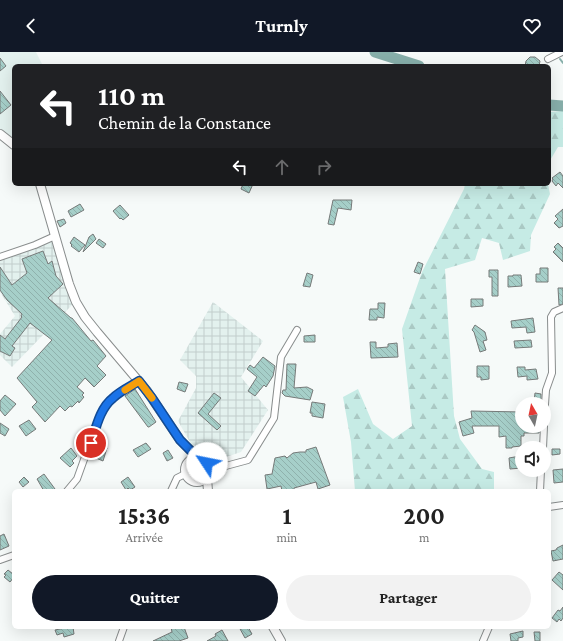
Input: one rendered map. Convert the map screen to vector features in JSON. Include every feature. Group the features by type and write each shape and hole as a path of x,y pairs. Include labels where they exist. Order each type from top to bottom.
{"street":[{"path":"548,59 562,52"},
{"path":"0,134 12,143"},
{"path":"41,186 69,284 76,302 85,317 152,398 180,440 198,458 205,461 209,466 208,489"},
{"path":"0,257 35,245 55,236"},
{"path":"546,397 546,390 552,374 551,317 554,312 563,308"},
{"path":"192,482 198,483 222,467 248,460 274,418 281,357 297,330"},
{"path":"69,489 77,479 100,415 112,398 139,381"},
{"path":"180,440 186,464 185,474 197,489"},
{"path":"186,464 191,460 198,458"},
{"path":"209,466 222,467"},
{"path":"172,489 177,478 185,474"},
{"path":"540,489 541,477"},
{"path":"551,507 563,505"},
{"path":"0,560 12,556"},
{"path":"119,641 123,629"},
{"path":"274,629 282,641"},
{"path":"483,641 488,629"}],"shaded area":[{"path":"36,52 42,64 12,64 12,140 0,131 0,53"},
{"path":"52,242 72,305 12,367 0,355 0,334 15,316 0,292 0,260"},
{"path":"213,302 263,341 241,377 268,410 241,452 217,460 191,444 178,421 196,388 196,376 180,360"}],"green space":[{"path":"563,111 563,147 558,147 551,159 551,112"},
{"path":"465,186 548,186 550,194 531,235 530,251 503,260 499,243 482,238 475,260 445,269 454,416 460,439 482,469 494,472 494,489 355,489 351,442 343,397 358,389 373,424 393,439 412,426 402,329 422,272"},
{"path":"197,463 202,465 204,470 202,475 197,477 192,475 190,470 192,465"}],"building":[{"path":"530,57 535,57 540,61 539,64 525,64"},
{"path":"0,58 6,66 0,71"},
{"path":"0,91 11,105 0,114"},
{"path":"560,172 563,176 563,188 558,183 556,186 552,181 552,178"},
{"path":"242,186 252,186 249,193 241,189"},
{"path":"333,200 352,200 351,210 338,208 334,225 328,224"},
{"path":"80,204 84,210 71,217 68,211"},
{"path":"120,205 129,215 123,220 121,218 120,219 113,211"},
{"path":"563,209 563,226 559,228 554,223 558,219 555,216"},
{"path":"64,219 66,223 60,227 57,221"},
{"path":"93,234 96,239 83,252 89,237"},
{"path":"74,237 85,245 79,252 71,246 72,245 70,243"},
{"path":"99,239 106,244 103,248 96,243"},
{"path":"558,243 563,248 563,262 553,252 556,249 554,247"},
{"path":"43,251 48,264 52,261 56,276 63,284 48,298 72,318 106,356 97,366 106,375 94,387 85,378 77,387 84,393 82,395 84,397 79,403 78,401 65,411 60,406 45,422 32,407 37,402 17,378 52,340 30,323 12,346 15,348 10,356 0,351 0,335 5,339 22,317 22,314 7,300 0,290 0,267 12,285 27,273 22,259"},
{"path":"418,262 423,264 420,274 414,272"},
{"path":"540,268 548,268 548,282 536,282 536,274 540,274"},
{"path":"489,270 498,270 498,296 492,296 492,277 489,277"},
{"path":"307,273 313,275 310,287 303,286"},
{"path":"521,275 522,286 508,287 508,276"},
{"path":"558,288 563,288 563,304 559,305"},
{"path":"471,299 483,299 483,306 471,307"},
{"path":"378,303 385,303 384,318 377,317 377,320 369,320 370,309 378,309"},
{"path":"533,318 535,332 527,333 526,327 512,328 511,321"},
{"path":"475,325 485,332 487,340 483,341 486,350 480,352 472,330"},
{"path":"315,335 315,342 304,342 304,336"},
{"path":"531,340 532,347 515,348 514,341"},
{"path":"370,342 376,342 376,348 388,347 388,344 397,343 398,357 371,358"},
{"path":"263,357 275,366 273,376 266,387 264,385 255,396 248,391 257,377 247,369 250,365 254,368"},
{"path":"287,364 296,364 294,388 307,387 313,390 310,400 285,396 282,393 283,390 286,390"},
{"path":"477,366 489,366 489,379 481,380 481,377 477,377"},
{"path":"517,367 525,367 525,370 536,369 538,379 527,380 527,376 518,377"},
{"path":"179,382 188,384 185,392 177,389"},
{"path":"135,389 156,422 149,427 125,396"},
{"path":"214,393 221,398 208,414 221,426 217,430 198,413"},
{"path":"535,393 541,394 541,397 535,397"},
{"path":"5,395 16,404 5,416 0,410 0,401"},
{"path":"312,402 325,404 323,418 312,416 312,413 310,413"},
{"path":"471,411 515,412 515,433 524,433 524,436 521,436 521,441 515,441 515,447 506,448 506,436 499,437 499,426 472,426 474,433 463,436 459,422 472,418"},
{"path":"29,420 36,429 26,436 19,426"},
{"path":"0,423 9,429 5,436 0,433"},
{"path":"146,443 151,449 138,457 133,450"},
{"path":"100,446 107,448 103,461 96,458"},
{"path":"316,447 330,485 318,489 316,482 294,489 282,489 281,486 267,489 265,475 272,474 275,458 285,456 287,458 293,453 306,452 306,450"},
{"path":"71,448 77,456 72,461 74,463 70,467 60,458"},
{"path":"552,449 560,449 560,454 552,455"},
{"path":"168,450 173,458 167,461 163,453"},
{"path":"515,457 515,469 510,469 509,458"},
{"path":"563,469 563,482 554,483 553,470"},
{"path":"44,474 55,489 43,489 37,479"},
{"path":"24,477 29,482 23,487 19,482"},
{"path":"128,477 135,487 132,489 125,489 121,482"},
{"path":"4,534 9,546 0,550 0,536"},
{"path":"563,545 563,559 553,561 551,551 556,550"},
{"path":"8,570 12,573 12,580 10,582 4,577 6,575 4,574"},
{"path":"559,572 563,575 563,590 552,580"},
{"path":"563,607 563,618 561,621 559,619 557,622 552,618 558,610 560,611"},
{"path":"73,629 74,634 64,637 63,633 57,635 55,630"},
{"path":"171,629 185,629 188,638 179,641 153,641 172,632"},
{"path":"240,629 249,629 252,634 245,638"},
{"path":"222,630 228,641 207,641 216,636 215,634"},
{"path":"523,631 523,637 518,638 518,641 511,641 510,634"},
{"path":"534,632 540,632 540,641 535,641"}],"waterway":[{"path":"375,52 413,64"},
{"path":"560,59 563,63"},
{"path":"551,105 563,106"}],"slow traffic":[{"path":"125,390 139,381 152,398"}],"route":[{"path":"91,443 100,415 112,398 139,381 180,440 198,458 207,463"}]}
